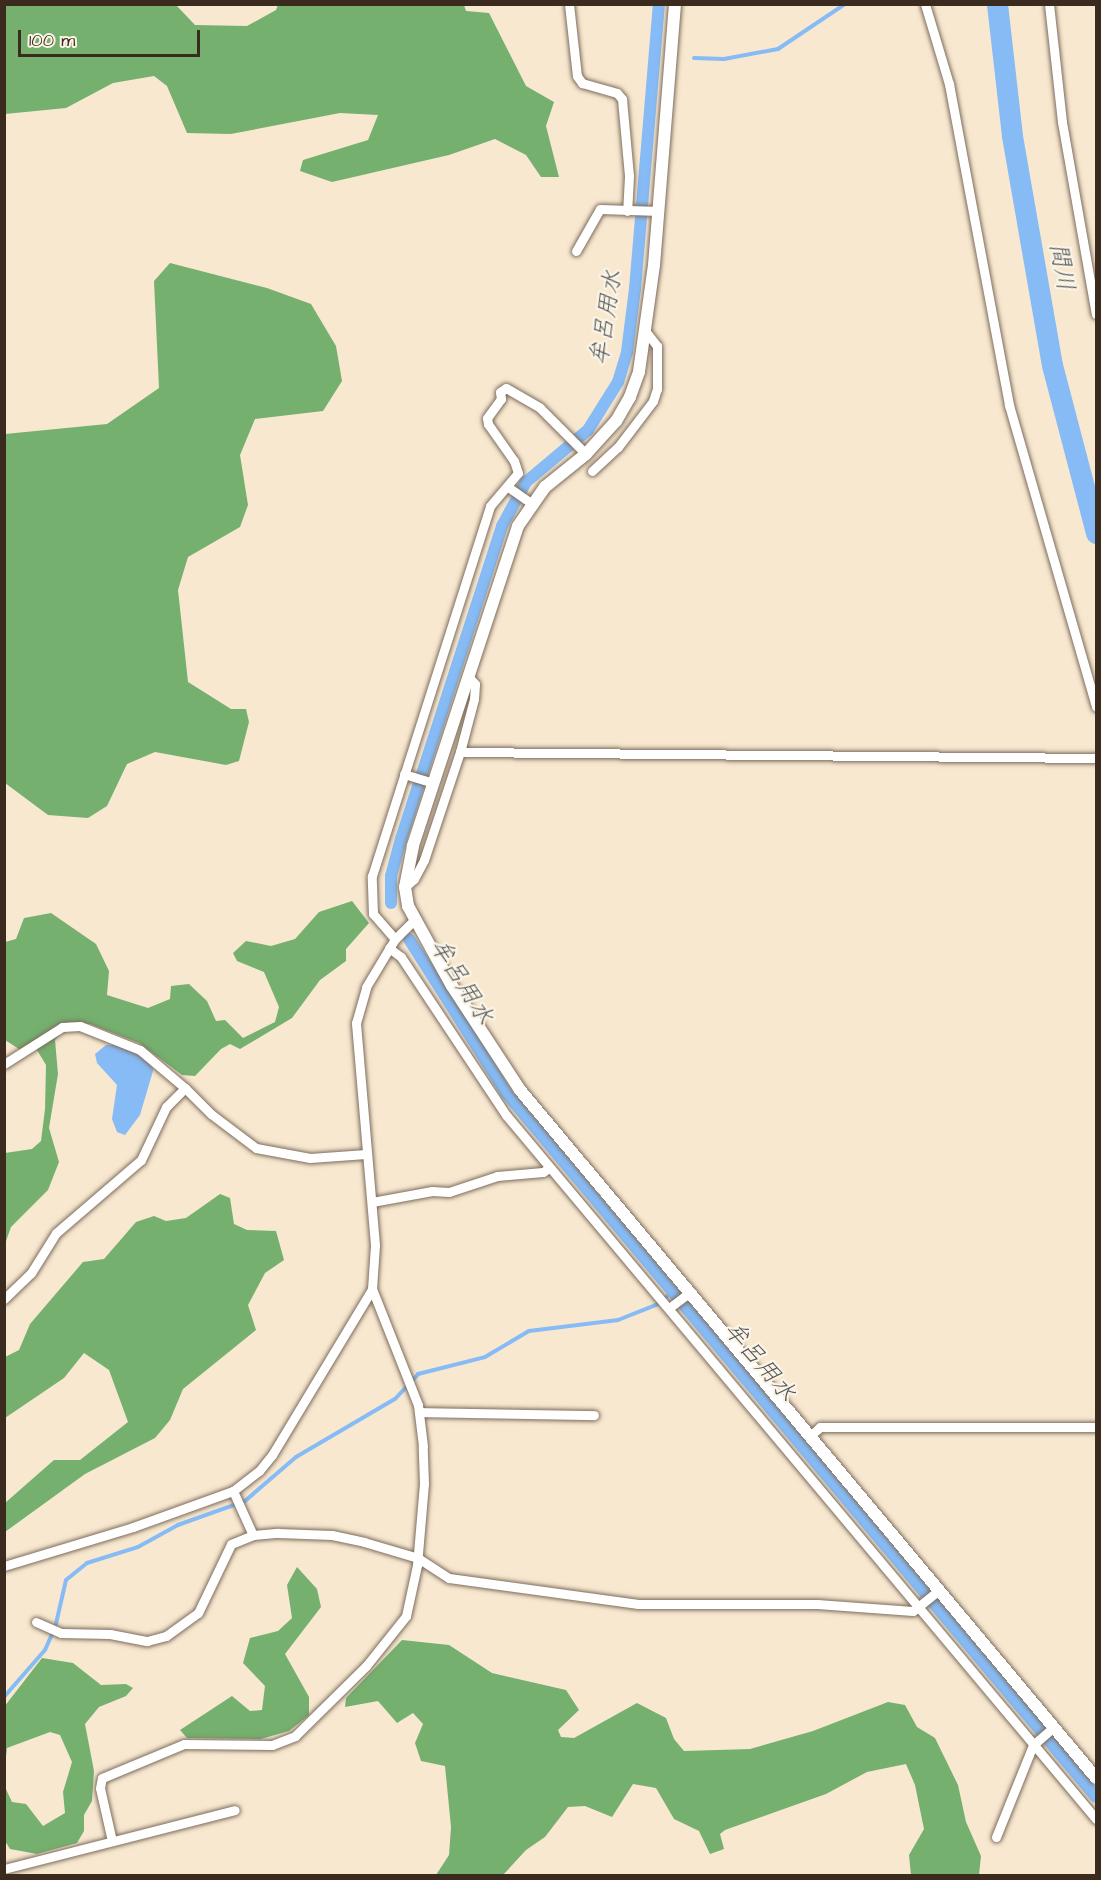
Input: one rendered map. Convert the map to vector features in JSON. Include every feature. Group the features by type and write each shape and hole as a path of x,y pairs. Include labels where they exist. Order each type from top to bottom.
{"street":[{"path":"569,4 577,76 582,83 617,93 622,99 630,211"},
{"path":"675,4 653,212 646,332 630,397 616,421 528,501 502,565 467,675 429,781 407,865 405,887 413,921 520,1090 1096,1778"},
{"path":"925,4 949,84 1009,405 1096,707"},
{"path":"1049,4 1062,122 1096,314"},
{"path":"576,251 600,209 653,212"},
{"path":"592,471 618,447 653,401 657,389 657,346 646,332"},
{"path":"395,939 374,914 372,876 407,775 490,506 510,488 519,468 493,434 487,418 496,408 500,392 506,388 540,408 567,432 583,452"},
{"path":"510,488 528,501"},
{"path":"405,887 414,879 424,860 460,752 474,699 475,684 467,675"},
{"path":"460,752 1096,758"},
{"path":"407,775 429,781"},
{"path":"4,1566 236,1495 272,1455 372,1289 375,1271 372,1202 356,1023 366,987 395,939 413,921"},
{"path":"389,948 402,957 481,1082 549,1168 667,1303 1096,1819"},
{"path":"4,1064 62,1027 80,1026 140,1050 185,1088 211,1114 256,1148 310,1158 366,1154"},
{"path":"4,1299 31,1273 56,1233 141,1160 166,1107 185,1088"},
{"path":"372,1202 432,1191 448,1192 497,1176 543,1172 549,1168"},
{"path":"112,1841 100,1788 102,1778 184,1744 272,1745 295,1736 397,1629 411,1604 418,1557 424,1484 419,1412 372,1289"},
{"path":"667,1303 688,1293"},
{"path":"419,1412 594,1415"},
{"path":"810,1436 820,1427 1096,1427"},
{"path":"236,1495 253,1535"},
{"path":"36,1622 50,1631 61,1633 110,1634 147,1641 166,1636 198,1613 231,1544 253,1535 332,1535 418,1557 449,1578 638,1604 817,1604 913,1611 938,1592"},
{"path":"996,1837 1034,1744 1053,1729"},
{"path":"4,1869 235,1810"}],"green space":[{"path":"5,4 176,5 195,25 247,26 276,10 278,5 464,5 466,11 489,13 526,86 554,102 546,126 559,177 541,177 526,155 495,139 449,155 332,182 300,171 303,160 368,140 378,115 340,113 231,134 187,133 167,86 154,76 113,83 66,108 5,114"},
{"path":"170,263 267,288 311,304 336,346 342,381 323,411 255,419 240,455 248,505 240,527 188,557 178,590 188,682 231,709 246,709 249,722 239,761 226,765 155,752 127,764 107,806 88,818 48,815 5,783 5,434 107,424 159,388 154,281"},
{"path":"352,901 369,923 346,949 346,961 320,980 292,1018 240,1049 230,1044 221,1049 195,1076 182,1075 139,1043 90,1024 70,1022 55,1040 58,1074 49,1128 59,1162 48,1190 11,1227 5,1244 5,1153 32,1149 41,1141 45,1109 46,1065 37,1050 19,1049 5,1040 5,942 16,939 24,918 51,913 96,944 109,971 107,995 148,1008 170,999 171,986 189,984 207,1001 216,1021 225,1020 243,1038 275,1022 279,1007 264,972 237,961 233,953 246,941 271,946 295,939 319,912"},
{"path":"220,1194 230,1198 234,1224 247,1230 276,1231 284,1260 265,1273 248,1305 256,1330 183,1389 170,1420 155,1438 85,1474 5,1532 5,1503 54,1460 80,1460 128,1422 109,1370 84,1353 64,1378 5,1418 5,1357 19,1350 30,1324 83,1262 104,1259 136,1222 154,1216 166,1221 186,1218"},
{"path":"297,1567 317,1589 321,1607 285,1654 309,1697 309,1715 289,1731 261,1739 187,1738 180,1730 232,1696 250,1711 262,1710 265,1686 243,1663 250,1638 278,1631 292,1618 287,1585"},
{"path":"402,1640 449,1645 492,1673 566,1690 579,1710 558,1730 561,1737 574,1738 637,1703 666,1718 674,1739 684,1751 750,1749 813,1731 888,1702 905,1705 917,1727 935,1738 958,1785 966,1822 981,1856 979,1875 911,1875 909,1855 924,1829 915,1785 906,1764 867,1772 826,1794 725,1830 720,1834 724,1849 710,1854 699,1831 674,1819 656,1788 633,1784 612,1817 585,1806 568,1807 545,1837 526,1850 503,1875 436,1875 449,1855 451,1827 445,1766 421,1761 415,1743 423,1724 413,1713 397,1723 378,1701 345,1707 346,1698"},
{"path":"42,1658 73,1663 101,1685 126,1684 133,1688 126,1696 99,1707 85,1724 94,1771 92,1801 84,1815 84,1831 77,1843 37,1854 10,1849 5,1841 5,1787 12,1802 26,1804 43,1826 65,1813 63,1792 72,1762 60,1735 50,1732 7,1748 5,1765 4,1707"}],"water":[{"path":"106,1045 119,1045 152,1063 153,1071 140,1115 125,1135 117,1132 112,1119 117,1085 97,1063 95,1054"}],"waterway":[{"name":"牟呂用水","path":"391,903 391,876 401,839 502,526 526,482 588,430 618,382 627,352 635,289 659,4"},
{"path":"694,58 724,59 778,49 845,4"},
{"name":"間川","path":"997,4 1012,136 1052,365 1096,533"},
{"name":"牟呂用水","path":"409,939 507,1094 1096,1797"},
{"path":"4,1697 45,1650 55,1628 66,1580 87,1563 138,1547 178,1525 245,1501 296,1457 395,1399 418,1374 485,1357 529,1331 618,1320 656,1305 674,1291"}]}
